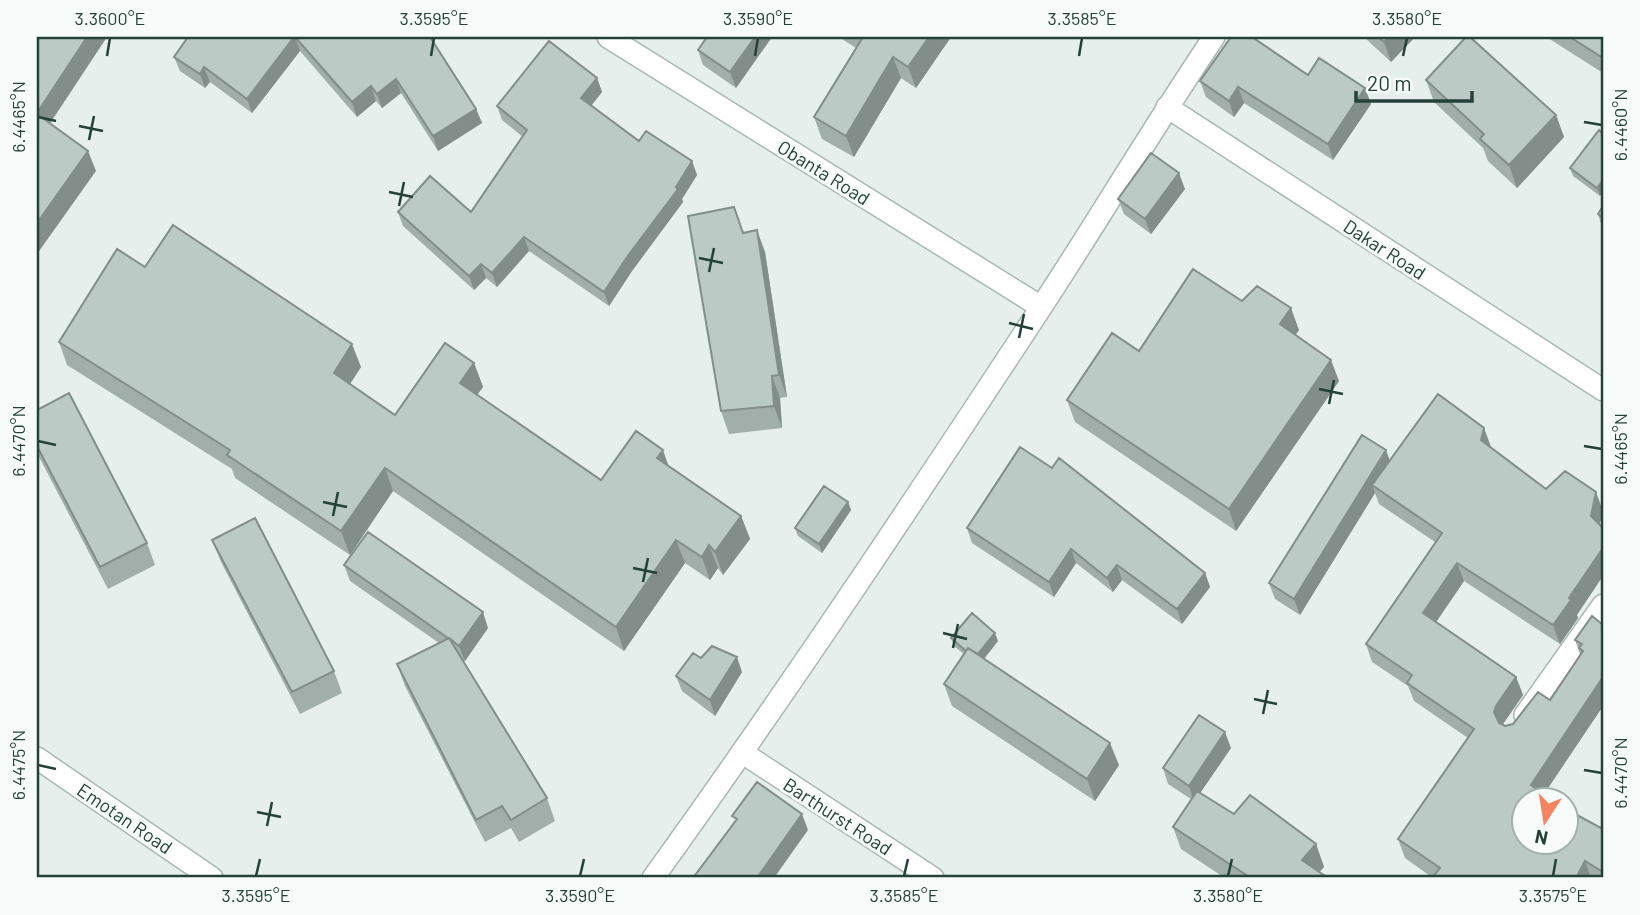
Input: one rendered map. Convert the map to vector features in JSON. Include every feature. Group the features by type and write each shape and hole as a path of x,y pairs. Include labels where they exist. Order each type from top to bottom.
{"street":[{"name":"Obanta Road","path":"608,37 1041,307"},
{"path":"653,878 743,753 1041,307 1214,37"},
{"name":"Dakar Road","path":"1167,107 1603,390"},
{"path":"1514,731 1603,604"},
{"name":"Barthurst Road","path":"743,753 933,878"},
{"name":"Emotan Road","path":"37,758 212,878"}],"building":[{"path":"37,37 87,37 37,113"},
{"path":"188,37 294,37 247,99 204,67 200,74 174,57"},
{"path":"295,37 430,37 476,109 433,136 396,79 377,94 371,86 352,102"},
{"path":"707,37 755,37 730,72 698,50"},
{"path":"863,37 929,37 908,67 893,57 846,136 814,117"},
{"path":"1231,37 1252,37 1308,75 1319,58 1365,88 1328,144 1238,87 1229,101 1200,81"},
{"path":"1466,37 1470,37 1556,115 1509,165 1480,139 1484,134 1426,80"},
{"path":"1570,37 1603,37 1603,58"},
{"path":"549,41 597,78 581,98 639,141 646,131 692,161 676,187 678,189 604,292 524,237 492,273 481,264 469,276 398,212 430,176 471,212 527,130 497,106"},
{"path":"37,114 88,151 37,223"},
{"path":"1599,130 1603,134 1603,180 1597,188 1570,168"},
{"path":"1151,153 1179,173 1145,219 1118,199"},
{"path":"734,207 743,233 757,230 779,375 772,376 774,406 721,411 688,216"},
{"path":"173,225 352,344 334,373 395,415 445,343 474,363 460,383 601,480 636,431 663,450 657,458 741,516 715,552 709,545 702,557 676,540 616,627 385,468 341,531 227,455 230,450 59,342 117,249 145,267"},
{"path":"1193,269 1242,301 1257,286 1291,308 1280,324 1331,360 1229,509 1067,400 1112,333 1139,351"},
{"path":"69,393 147,543 100,567 37,446 37,410"},
{"path":"1438,394 1484,428 1481,440 1546,489 1565,471 1596,492 1591,516 1603,528 1603,548 1553,625 1457,563 1423,613 1516,677 1494,712 1499,723 1505,726 1513,724 1538,692 1550,700 1583,651 1579,648 1582,644 1575,640 1592,616 1603,625 1603,677 1532,786 1510,786 1510,856 1580,856 1580,817 1603,829 1603,872 1585,861 1576,878 1432,878 1440,868 1398,839 1474,729 1407,683 1412,675 1366,644 1442,533 1372,485"},
{"path":"1362,435 1386,450 1294,599 1269,583"},
{"path":"1020,447 1052,468 1059,458 1205,573 1177,609 1117,565 1107,578 1071,549 1049,582 967,528"},
{"path":"824,486 848,502 819,544 795,528"},
{"path":"255,518 334,671 292,692 212,540"},
{"path":"368,532 483,612 459,646 344,565"},
{"path":"972,613 995,633 978,654 968,648 966,651 951,638"},
{"path":"449,638 547,798 511,820 502,806 476,820 397,664"},
{"path":"712,646 737,657 710,700 676,676 693,653 701,658"},
{"path":"968,648 1110,743 1087,779 944,684"},
{"path":"1199,715 1225,732 1189,786 1163,768"},
{"path":"757,782 802,814 757,878 693,878 737,819 732,816"},
{"path":"1197,791 1234,814 1250,795 1316,844 1302,860 1328,878 1251,878 1173,827"}]}
